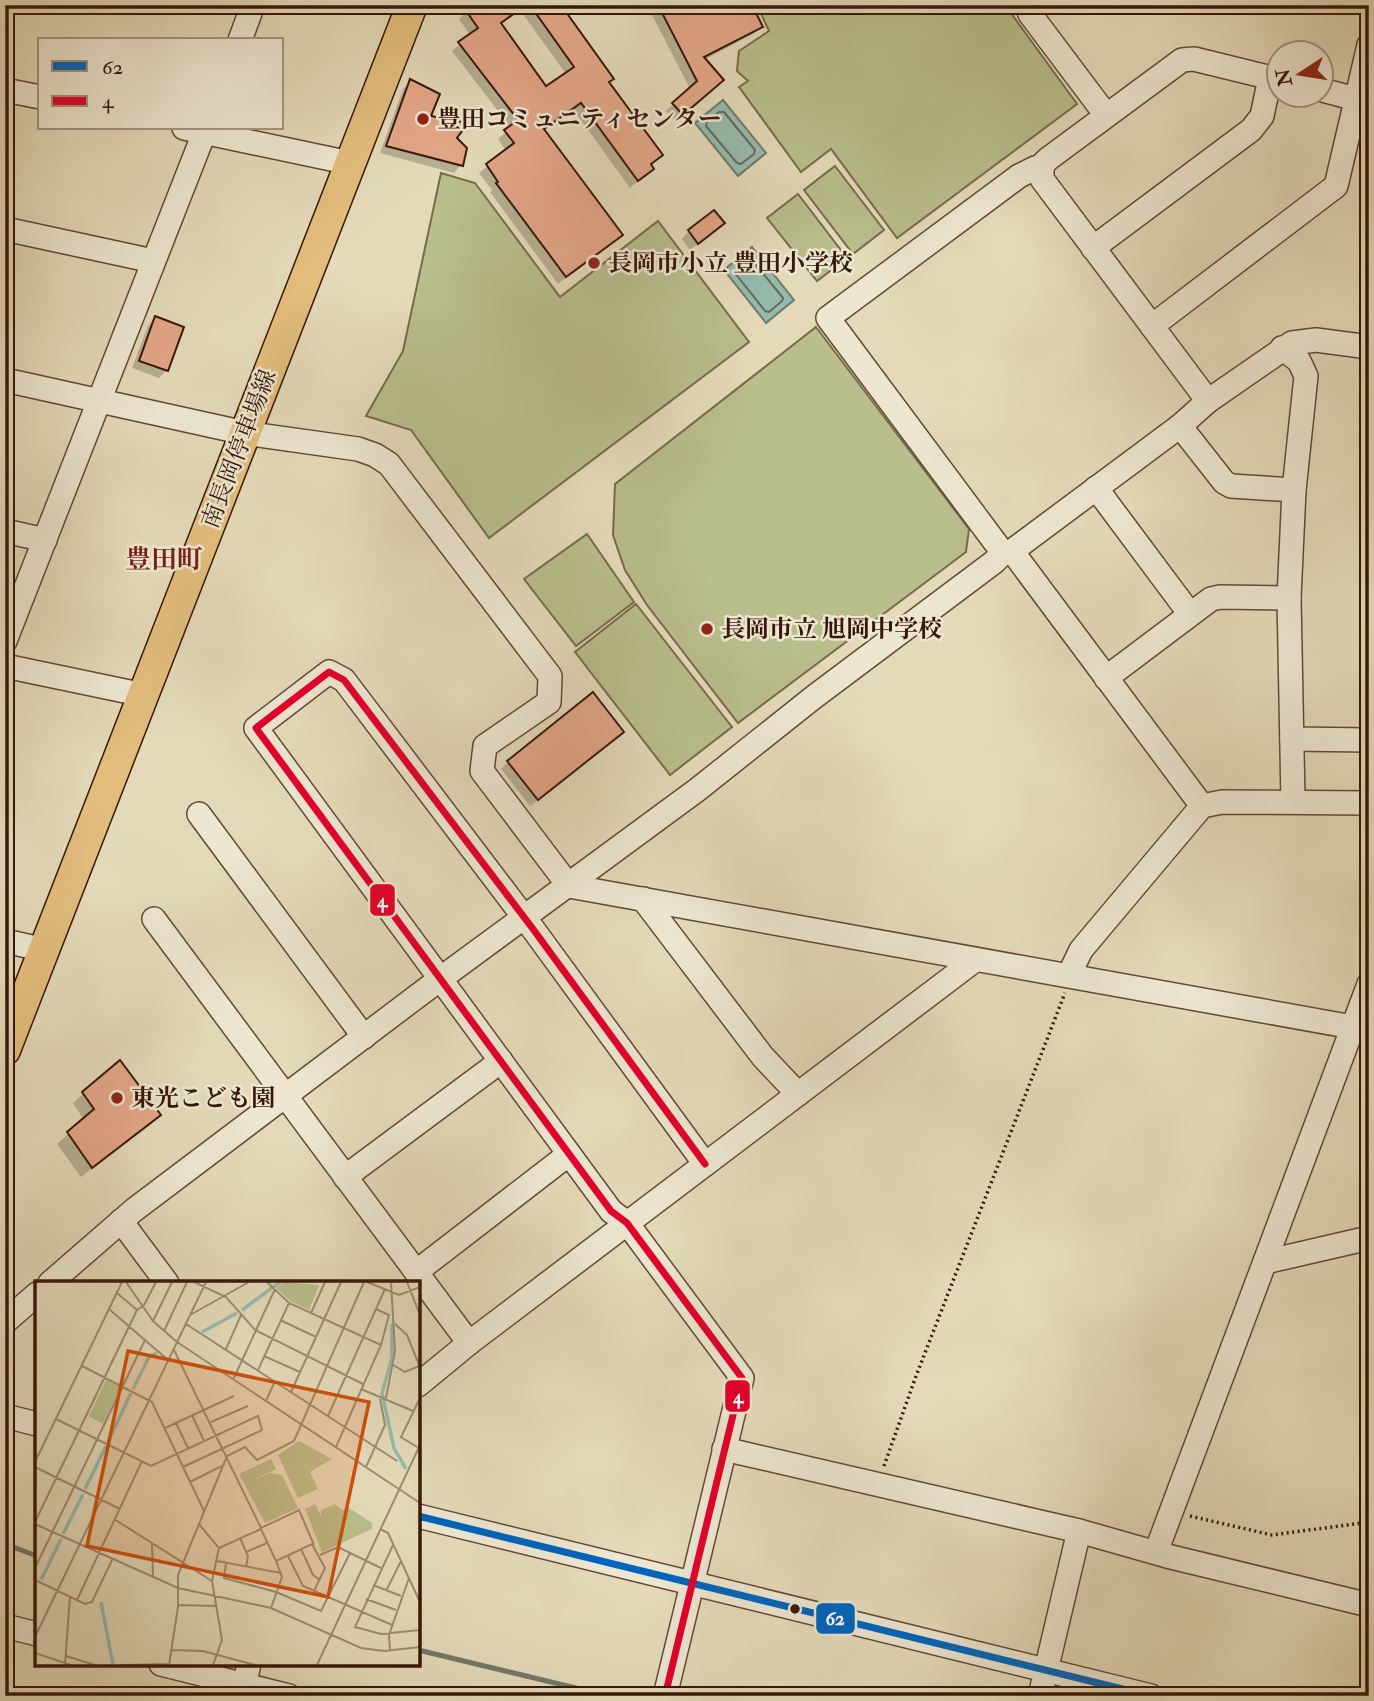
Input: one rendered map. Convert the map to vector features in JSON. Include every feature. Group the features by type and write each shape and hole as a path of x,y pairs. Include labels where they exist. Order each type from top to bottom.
{"main road":[{"name":"南長岡停車場線","path":"5,1050 412,5"}],"street":[{"path":"241,38 253,5"},
{"path":"1027,5 1030,14 1106,115"},
{"path":"1152,326 1336,186 1369,46"},
{"path":"1208,401 1042,179 1041,169 1048,159 1182,60 1188,59 1266,77"},
{"path":"5,90 38,97"},
{"path":"1336,94 1356,99"},
{"path":"1093,248 1251,130 1262,116 1266,105"},
{"path":"5,642 153,261 198,130"},
{"path":"202,130 350,163"},
{"path":"1041,169 1035,168 1019,176 828,318 1202,806"},
{"path":"5,229 153,261"},
{"path":"52,1281 121,1222 440,979 569,886 697,790 814,696 1282,348 1292,343 1316,340 1369,347"},
{"path":"1282,348 1300,361 1306,376 1294,490 1289,598 1293,801"},
{"path":"5,380 245,433 358,449 389,464 551,676 549,702 485,746 482,771 569,886 1361,1029"},
{"path":"1180,426 1224,482 1231,486 1294,490"},
{"path":"1096,488 1190,614"},
{"path":"5,531 45,540"},
{"path":"1106,678 1211,599 1289,598"},
{"path":"5,666 144,695"},
{"path":"664,1696 742,1378 627,1223 611,1211 256,728 330,672 344,680 705,1164"},
{"path":"1292,739 1369,740"},
{"path":"1069,975 1081,950 1202,806 1222,802 1369,803"},
{"path":"198,814 364,1037"},
{"path":"643,899 763,1057 798,1094"},
{"path":"154,919 469,1343"},
{"path":"5,941 45,950"},
{"path":"420,1383 469,1343 975,960"},
{"path":"1156,1552 1265,1262 1361,1029 1369,984"},
{"path":"345,1177 501,1061"},
{"path":"416,1272 569,1154"},
{"path":"121,1222 165,1281"},
{"path":"1265,1262 1369,1238"},
{"path":"5,1322 35,1296"},
{"path":"6,1418 35,1424"},
{"path":"724,1449 1079,1531 1369,1605"},
{"path":"420,1516 1151,1696"},
{"path":"1040,1696 1079,1531"},
{"path":"5,1626 35,1634"},
{"path":"170,1666 245,1682 289,1696"}],"path":[{"path":"877,1485 921,1364 1065,995 1069,975"},
{"path":"1171,1511 1272,1535 1369,1522"}],"green space":[{"path":"757,5 1005,5 1077,104 897,238 831,149 801,172 739,87 748,81 737,71 739,51 769,31"},
{"path":"835,166 884,230 853,254 804,190"},
{"path":"441,173 475,183 560,297 658,221 749,342 489,538 411,430 366,416 403,351"},
{"path":"798,194 847,258 817,281 767,218"},
{"name":"長岡市立 旭岡中学校","path":"816,327 969,529 966,552 738,723 647,605 625,570 613,535 615,484"},
{"path":"587,534 634,602 576,646 524,579"},
{"path":"636,604 732,727 670,775 575,652"}],"water":[{"path":"723,100 766,153 738,176 695,123"},
{"path":"752,247 794,300 766,323 724,270"}],"building":[{"path":"462,5 526,5 501,23 546,86 574,67 530,5 561,5 614,79 609,82 663,155 651,164 654,169 638,181 581,103 544,129 623,235 566,277 496,183 498,182 486,164 514,143 504,130 518,120 458,42 478,28"},
{"path":"658,5 752,5 763,27 704,57 724,80 683,115 672,103 697,81"},
{"name":"豊田コミュニティセンター","path":"410,79 440,94 431,116 468,123 457,138 467,148 463,166 386,146"},
{"path":"714,210 725,223 698,244 688,230"},
{"path":"155,316 184,327 168,371 139,361"},
{"path":"593,692 624,732 538,800 507,761"},
{"name":"東光こども園","path":"120,1060 161,1115 92,1168 67,1132 94,1109 82,1092"}],"waterway":[{"path":"5,1544 35,1555"},
{"path":"420,1650 609,1696"}],"transit line":[{"name":"4","path":"665,1696 742,1378 627,1223 611,1211 256,728 329,672 344,680 533,929 705,1164"},
{"name":"62","path":"420,1516 1151,1696"}],"place":[{"name":"豊田コミュニティセンター","path":"423,119"},
{"name":"長岡市小立 豊田小学校","path":"594,263"},
{"name":"長岡市立 旭岡中学校","path":"707,629"},
{"name":"東光こども園","path":"117,1098"}],"district":[{"name":"豊田町","path":"164,560"}]}
